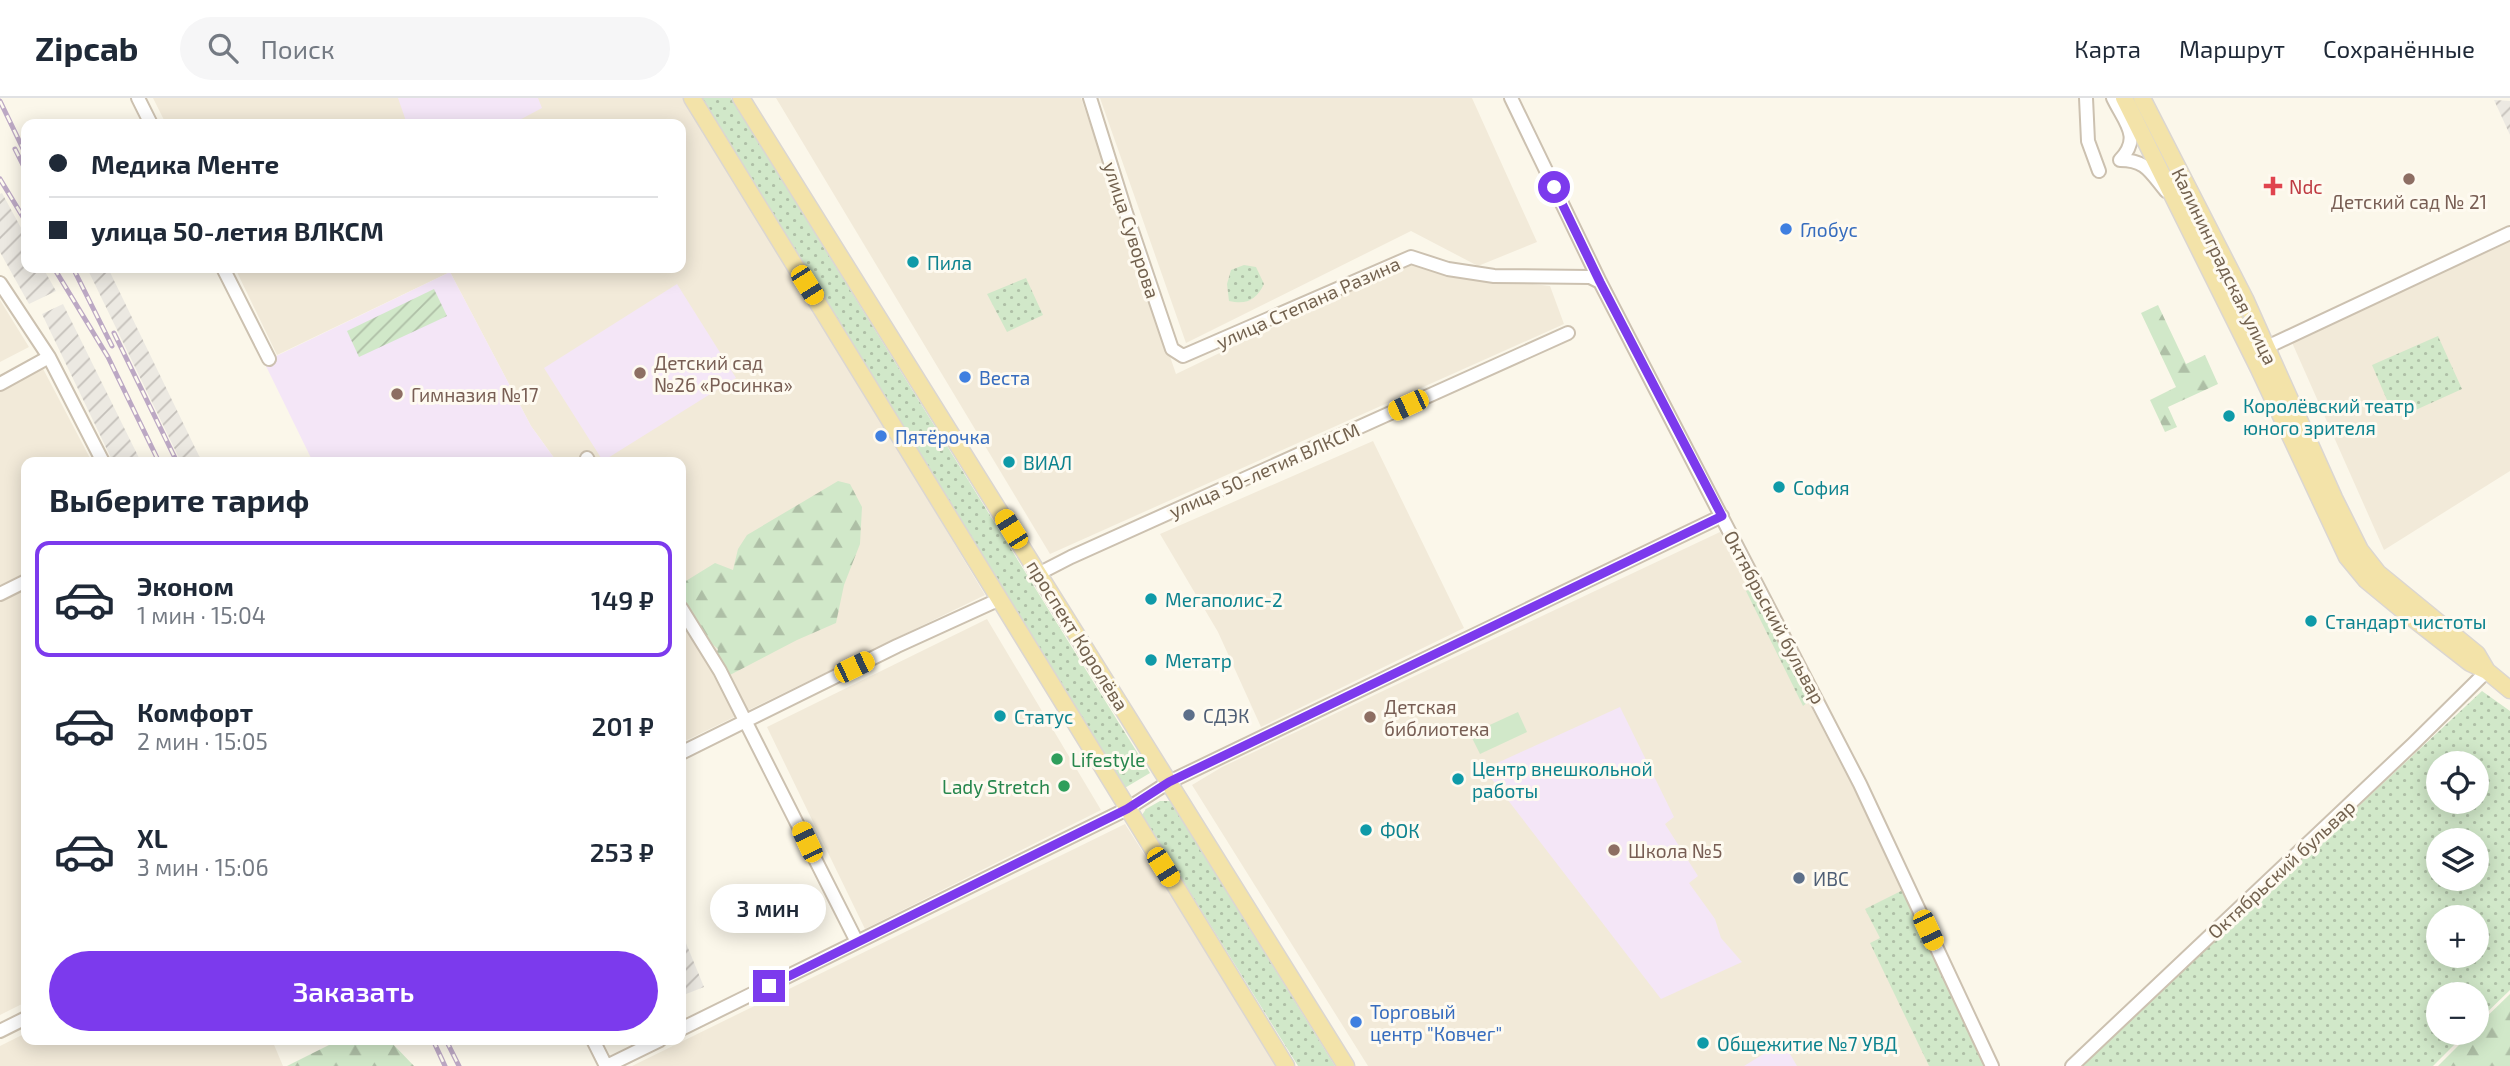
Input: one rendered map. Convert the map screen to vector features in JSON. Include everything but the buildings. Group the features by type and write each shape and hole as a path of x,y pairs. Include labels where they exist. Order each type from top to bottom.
{"main road":[{"path":"692,98 1286,1066"},
{"name":"проспект Королёва","path":"741,98 1346,1066"},
{"name":"Калининградская улица","path":"2124,98 2252,355 2340,545 2356,569 2406,613 2470,663 2487,671"},
{"name":"Калининградская улица","path":"2142,98 2245,299 2360,550 2378,573 2477,653 2487,671"},
{"path":"2252,355 2267,347"},
{"path":"2487,671 2510,690"}],"street":[{"path":"138,98 148,119"},
{"name":"улица Суворова","path":"1090,98 1172,349 1183,356"},
{"name":"Октябрьский бульвар","path":"1511,98 1600,282 1860,784 1992,1066"},
{"path":"2086,98 2088,141 2099,171"},
{"name":"Калининградская улица","path":"2113,98 2132,142 2120,160 2143,164 2175,202"},
{"path":"2267,347 2510,233"},
{"name":"улица Степана Разина","path":"1183,356 1410,257 1448,269 1494,276 1590,277 1600,282"},
{"path":"226,273 269,359"},
{"path":"0,283 49,357 100,457"},
{"name":"улица 50-летия ВЛКСМ","path":"1038,574 1071,556 1568,333"},
{"path":"0,384 49,357"},
{"path":"686,1027 1127,809 1169,782 1722,516"},
{"path":"0,594 21,584"},
{"path":"686,750 897,646 1000,599"},
{"path":"686,616 717,665 857,942"},
{"name":"Октябрьский бульвар","path":"2072,1066 2487,671"},
{"path":"0,1031 21,1020"},
{"path":"596,1045 606,1066 650,1045"}],"shaded area":[{"path":"153,98 684,98 985,595 686,741 686,457 553,457 531,426 451,273 686,273 686,119 164,119"},
{"path":"398,98 538,98 542,108 521,119 405,119"},
{"path":"776,98 1081,98 1176,374 1413,260 1461,276 1550,286 1564,324 1050,554"},
{"path":"1100,98 1472,98 1537,242 1478,266 1411,231 1186,343"},
{"path":"2494,100 2510,101 2510,135"},
{"path":"2,193 21,228 21,273 46,273 56,291 29,304 0,252"},
{"path":"2510,240 2510,471 2384,550 2290,338"},
{"path":"89,273 110,273 200,457 179,457"},
{"path":"237,273 448,273 277,355"},
{"name":"Гимназия №17","path":"451,273 531,426 553,457 311,457 264,362"},
{"name":"Детский сад №26 «Росинка»","path":"677,284 736,378 609,457 600,457 544,368"},
{"path":"0,300 29,347 0,362"},
{"path":"63,304 139,457 111,457 42,314"},
{"path":"40,363 89,457 21,457 21,574 0,585 0,384"},
{"path":"1373,441 1464,628 1261,727 1218,632 1160,534"},
{"path":"1720,532 1874,828 1983,1066 1368,1066 1192,785 1222,767"},
{"path":"21,592 21,1004 0,1015 0,602"},
{"path":"987,619 1101,810 865,929 767,727"},
{"name":"Школа №5","path":"1620,707 1674,817 1665,824 1698,876 1689,883 1715,919 1721,938 1742,962 1661,999 1484,769"},
{"path":"1125,824 1280,1066 632,1066 675,1045 686,1045 686,1039"},
{"path":"686,943 704,987 686,994"},
{"path":"21,1036 21,1045 274,1045 283,1066 0,1066 0,1046"},
{"path":"1783,1042 1797,1066 1744,1066"}],"green space":[{"path":"696,98 731,98 1150,773 1123,789"},
{"path":"1244,265 1256,267 1264,284 1250,300 1229,301 1227,284 1231,270"},
{"path":"1026,278 1043,315 1007,332 987,294"},
{"path":"434,289 447,316 359,357 347,331"},
{"path":"2158,305 2186,364 2205,355 2218,384 2168,407 2177,427 2165,432 2150,400 2176,387 2141,313"},
{"path":"2438,336 2462,389 2409,413 2390,407 2372,365"},
{"path":"838,481 850,484 862,507 860,544 844,585 836,623 728,676 713,664 718,649 686,621 686,581 715,563 733,570 738,549 747,535"},
{"path":"1756,587 1813,698 1803,706 1746,591"},
{"path":"2482,691 2510,711 2510,990 2489,1010 2489,982 2426,982 2426,1045 2454,1045 2433,1066 2080,1066"},
{"path":"1518,712 1527,732 1480,754 1470,734"},
{"path":"1160,801 1170,801 1335,1066 1298,1066 1142,815 1146,809"},
{"path":"1905,889 1988,1066 1929,1066 1870,943 1880,938 1865,909"},
{"path":"2510,994 2510,1066 2438,1066 2459,1045 2489,1045 2489,1014"},
{"path":"329,1045 394,1045 414,1066 287,1066"}],"railway":[{"path":"0,101 21,145"},
{"path":"15,149 21,161"},
{"path":"0,179 21,214"},
{"path":"57,273 108,357 157,457"},
{"path":"76,273 112,346"},
{"path":"114,333 175,457"},
{"path":"435,1045 445,1066"},
{"path":"448,1045 459,1066"}],"place":[{"name":"Детский сад № 21","path":"2409,179"},
{"name":"Ndc","path":"2273,186"},
{"name":"Глобус","path":"1786,229"},
{"name":"Пила","path":"913,262"},
{"name":"Детский сад №26 «Росинка»","path":"640,373"},
{"name":"Веста","path":"965,377"},
{"name":"Гимназия №17","path":"397,394"},
{"name":"Королёвский театр юного зрителя","path":"2229,416"},
{"name":"Пятёрочка","path":"881,436"},
{"name":"ВИАЛ","path":"1009,462"},
{"name":"София","path":"1779,487"},
{"name":"Мегаполис-2","path":"1151,599"},
{"name":"Стандарт чистоты","path":"2311,621"},
{"name":"Метатр","path":"1151,660"},
{"name":"СДЭК","path":"1189,715"},
{"name":"Статус","path":"1000,716"},
{"name":"Детская библиотека","path":"1370,717"},
{"name":"Lifestyle","path":"1057,759"},
{"name":"Центр внешкольной работы","path":"1458,779"},
{"name":"Lady Stretch","path":"1064,786"},
{"name":"ФОК","path":"1366,830"},
{"name":"Школа №5","path":"1614,850"},
{"name":"ИВС","path":"1799,878"},
{"name":"Торговый центр \"Ковчег\"","path":"1356,1022"},
{"name":"Общежитие №7 УВД","path":"1703,1043"}],"route":[{"path":"769,986 1127,809 1169,782 1722,516 1600,282 1554,187"}]}
